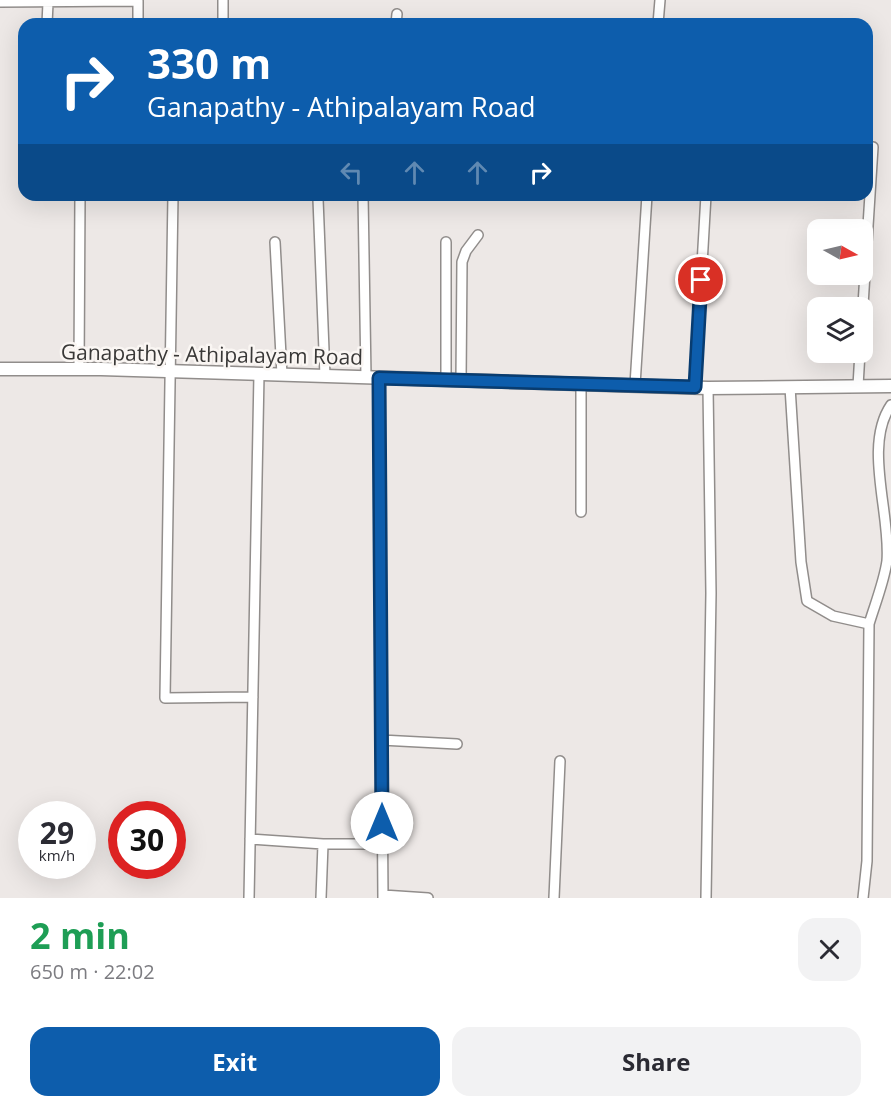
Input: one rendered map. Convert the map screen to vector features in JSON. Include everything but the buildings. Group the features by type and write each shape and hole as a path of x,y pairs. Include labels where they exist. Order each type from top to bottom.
{"main road":[{"name":"Ganapathy - Athipalayam Road","path":"0,369 170,371 701,387 891,386"}],"street":[{"path":"223,0 223,18"},
{"path":"658,18 660,0"},
{"path":"0,2 138,1 138,18"},
{"path":"47,18 48,3"},
{"path":"79,370 80,201"},
{"path":"173,201 165,698 253,697"},
{"path":"318,201 325,376"},
{"path":"363,201 372,377 383,896 428,898"},
{"path":"635,385 647,201"},
{"path":"706,201 701,387 711,593 706,898"},
{"path":"863,297 868,201"},
{"path":"461,380 462,262 466,251 478,235"},
{"path":"275,242 282,375"},
{"path":"446,242 446,379"},
{"path":"858,386 860,363"},
{"path":"249,898 259,374"},
{"path":"580,512 581,383"},
{"path":"790,387 801,562 807,601 833,616 869,624"},
{"path":"863,898 867,861 869,624 886,561 878,451 886,412 891,405"},
{"path":"381,740 457,744"},
{"path":"554,898 560,761"},
{"path":"250,839 323,844 382,844"},
{"path":"321,898 323,844"}],"route":[{"path":"382,823 379,378 695,387 701,280"}]}
